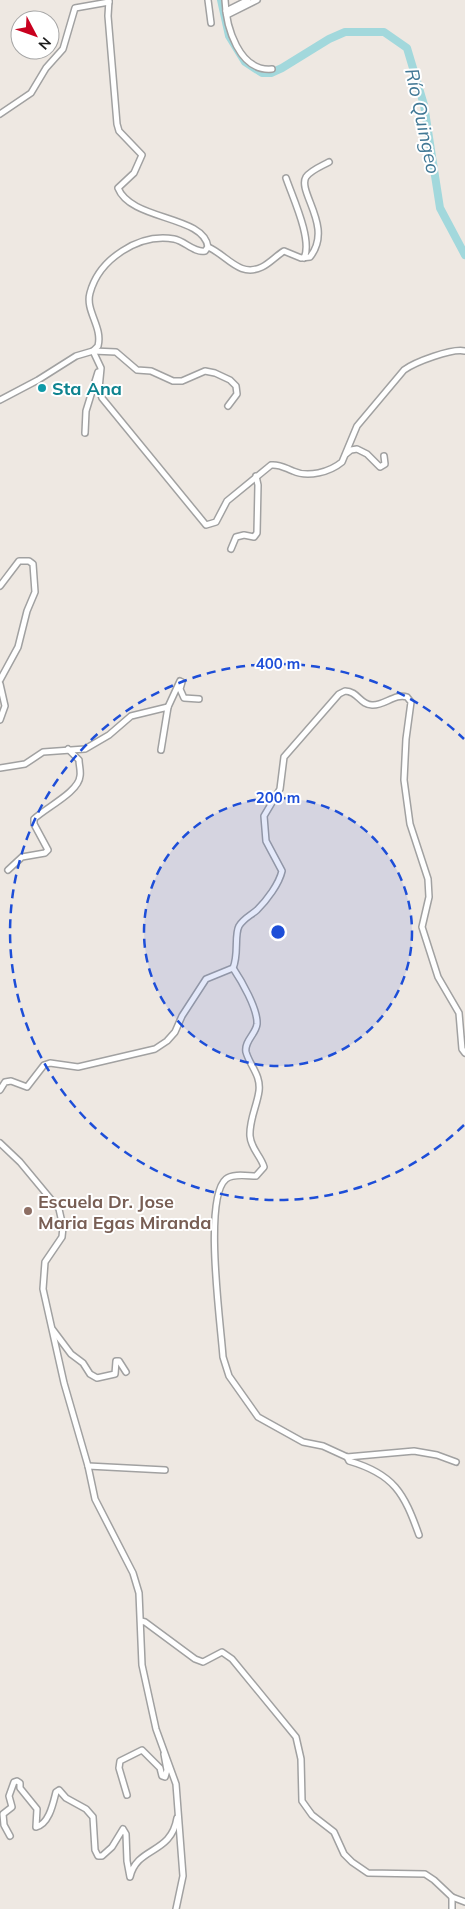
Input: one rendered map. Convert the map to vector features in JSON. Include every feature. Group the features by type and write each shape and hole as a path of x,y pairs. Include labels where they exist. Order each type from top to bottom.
{"street":[{"path":"208,0 211,24"},
{"path":"225,0 226,13 242,56 264,70 272,69"},
{"path":"226,13 248,0"},
{"path":"226,13 257,0"},
{"path":"0,114 31,93 46,68 63,48 75,8 109,1 117,124 119,131 138,148 142,155 134,173 118,188 121,195 148,212 192,228 203,237 208,247 238,268 248,270 264,266 284,251 304,258 310,257 318,244 317,217 304,186 305,178 311,172 329,162"},
{"path":"286,178 302,223 307,252 304,258"},
{"path":"0,400 38,380 76,356 93,350 98,346 100,339 91,307 90,291 111,261 133,244 149,239 174,239 202,252 208,247"},
{"path":"93,350 100,368 99,389 102,398 202,522 210,525 216,522 227,501 270,465 276,464 298,473 311,474 337,466 351,450 362,451 380,467 385,464 384,456"},
{"path":"93,350 116,352 136,370 151,371 173,381 182,381 205,371 215,373 230,380 236,386 237,394 228,406"},
{"path":"346,454 357,426 404,370 412,364 444,354 459,350 465,351"},
{"path":"85,433 86,411 100,368"},
{"path":"231,549 236,538 244,535 254,537 257,534 258,484 256,476"},
{"path":"0,586 19,561 30,561 33,564 35,592 27,611 18,647 0,680"},
{"path":"161,750 168,707 180,681 182,682 180,689 184,698 199,699"},
{"path":"0,684 5,706 0,720"},
{"path":"456,1462 437,1455 414,1451 347,1457 323,1446 303,1442 258,1417 229,1376 224,1362 213,1252 214,1224 221,1186 225,1180 232,1176 256,1176 264,1167 252,1147 250,1136 260,1084 246,1051 246,1044 257,1024 247,993 233,968 238,946 238,928 245,917 263,904 280,879 282,870 266,841 264,816 280,789 284,756 339,694 350,691 364,704 374,706 404,696 410,702 404,780 410,824 428,880 429,898 422,927 438,977 459,1013 462,1049 465,1053"},
{"path":"0,768 25,764 43,752 85,748 110,735 131,716 168,707"},
{"path":"8,870 22,857 45,853 48,850 37,830 34,820 77,784 80,777 79,760 68,749"},
{"path":"0,1090 5,1082 11,1081 27,1087 39,1069 50,1063 78,1067 155,1049 175,1032 182,1016 206,979 233,968"},
{"path":"0,1143 20,1162 59,1209 63,1227 62,1237 45,1262 42,1275 51,1326 74,1423 88,1466 95,1499 133,1573 139,1593 142,1665 156,1729 176,1784 183,1876 176,1909"},
{"path":"51,1326 71,1354 83,1363 90,1374 97,1378 115,1374 116,1361 119,1361 126,1372"},
{"path":"347,1457 349,1462 373,1468 401,1493 406,1500 419,1535"},
{"path":"88,1466 165,1470"},
{"path":"140,1621 145,1622 195,1659 207,1661 222,1652 232,1659 296,1737 301,1759 302,1801 312,1815 334,1832 344,1854 352,1862 368,1873 425,1874 452,1897 465,1902"},
{"path":"128,1795 120,1768 120,1761 142,1750 160,1768 162,1776 165,1777 166,1770 162,1746"},
{"path":"10,1836 4,1825 3,1814 12,1807 9,1796 14,1782 20,1783 20,1788 32,1801 36,1809 36,1827 41,1825 46,1818 52,1807 56,1792 60,1790 66,1798 86,1809 93,1817 95,1850 98,1856 102,1856 112,1847 123,1829 126,1834 127,1861 130,1877 132,1868 140,1858 165,1844 176,1823 178,1810"},
{"path":"452,1897 452,1909"}],"waterway":[{"name":"Río Quingeo","path":"221,0 229,36 245,62 262,73 271,73 282,68 329,39 345,32 384,32 407,48 424,105 440,208 465,255"}],"place":[{"name":"Sta Ana","path":"42,388"},
{"name":"Escuela Dr. Jose Maria Egas Miranda","path":"28,1211"}]}
